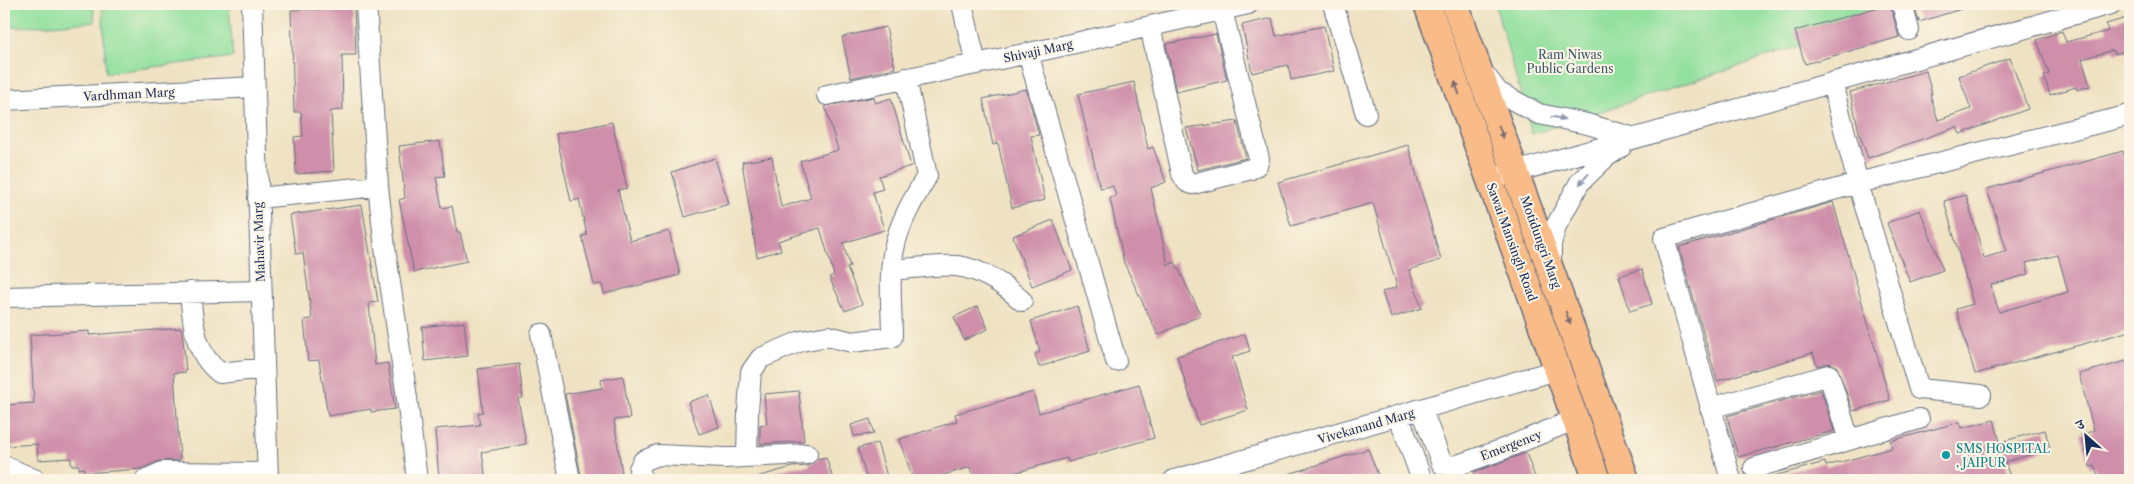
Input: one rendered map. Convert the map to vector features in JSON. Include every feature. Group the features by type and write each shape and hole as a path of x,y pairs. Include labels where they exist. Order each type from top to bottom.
{"main road":[{"name":"Sawai Mansingh Road","path":"1427,4 1598,480"},
{"name":"Motidungri Marg","path":"1455,4 1626,480"}],"street":[{"name":"Mahavir Marg","path":"252,4 268,477"},
{"path":"366,4 378,186 417,480"},
{"path":"962,4 976,64"},
{"name":"Shivaji Marg","path":"826,95 1028,53 1248,4"},
{"path":"1334,4 1366,114"},
{"path":"1902,4 1908,30"},
{"path":"1490,179 2110,4"},
{"path":"1150,26 1182,174 1187,182 1193,184 1251,169 1257,165 1259,159 1222,10"},
{"path":"1028,53 1116,361"},
{"path":"1477,64 1498,92 1539,114 1586,124 1635,138"},
{"path":"747,457 751,372 761,358 801,341 828,336 852,342 892,338 891,270 894,247 910,206 927,176 906,78"},
{"path":"1832,83 1858,183 1919,389 1981,395"},
{"name":"Vardhman Marg","path":"4,100 254,87"},
{"path":"1731,480 1664,238 1858,183 2130,114"},
{"path":"1551,270 1551,244 1556,226 1580,182 1606,157 1635,138"},
{"path":"258,198 378,186"},
{"path":"891,270 957,266 980,273 1006,287 1022,300"},
{"path":"4,296 261,291"},
{"path":"190,292 196,336 201,352 210,365 220,373 264,368"},
{"path":"541,334 570,480"},
{"name":"Vivekanand Marg","path":"1174,480 1558,370"},
{"path":"1710,408 1829,375 1849,440"},
{"path":"1413,413 1422,480"},
{"path":"1413,413 1440,480"},
{"name":"Emergency","path":"1413,413 1442,464 1455,466 1501,450 1576,419"},
{"path":"1754,468 1919,419"},
{"path":"642,480 639,470 643,461 658,455 724,458 808,454"},
{"path":"4,466 36,480"},
{"path":"145,480 163,472 268,477"}],"green space":[{"path":"4,4 93,4 95,22 4,28"},
{"path":"102,4 229,4 233,57 106,73"},
{"name":"Ram Niwas Public Gardens","path":"1495,4 1928,4 1532,134"}],"building":[{"path":"1890,4 1899,37 1805,64 1795,31"},
{"path":"1914,4 1968,4 1968,7 1919,22"},
{"path":"354,8 356,55 342,55 343,110 331,111 334,171 296,174 294,137 303,136 301,112 294,112 291,10"},
{"path":"2130,17 2130,50 2115,54 2113,50 2082,59 2090,86 2077,90 2076,87 2050,95 2044,76 2049,74 2037,40 2062,31 2066,42 2108,31 2106,24"},
{"path":"1272,18 1276,36 1324,26 1334,71 1291,80 1288,65 1252,73 1242,25"},
{"path":"886,27 895,68 851,78 842,37"},
{"path":"1216,34 1227,80 1176,92 1166,44"},
{"path":"2010,58 2028,109 1960,134 1957,127 1868,158 1860,136 1850,92 1926,71 1932,94 1930,94 1938,120 1971,109 1959,76"},
{"path":"1134,82 1148,149 1153,147 1166,182 1151,188 1168,265 1175,262 1201,315 1158,335 1124,263 1110,198 1116,196 1113,186 1100,188 1078,94"},
{"path":"1026,89 1039,135 1031,136 1045,200 1012,208 998,143 993,145 983,99"},
{"path":"874,97 875,103 891,98 911,166 879,176 883,189 873,192 884,230 843,243 850,267 847,268 862,304 845,311 829,277 834,275 820,228 778,241 781,250 757,257 742,162 772,157 781,207 811,198 800,161 838,150 825,106"},
{"path":"1237,121 1246,158 1198,170 1186,128"},
{"path":"612,122 627,188 618,190 630,241 669,231 680,275 604,294 602,284 594,285 582,236 587,235 579,199 571,201 556,134"},
{"path":"440,141 445,176 436,177 442,208 452,206 457,232 460,232 467,261 414,272 399,200 405,198 399,146"},
{"path":"1408,145 1441,260 1409,270 1422,308 1391,318 1382,292 1397,287 1373,203 1291,226 1278,182"},
{"path":"2123,151 2126,162 2130,161 2130,331 1975,374 1956,309 1973,304 1944,201 1966,195 1984,258 2007,251 1987,189","holes":["2058,255 2068,292 1999,312 1991,285 2029,274 2026,263"]},
{"path":"715,158 729,204 685,217 672,172"},
{"path":"1833,202 1890,400 1853,411 1837,367 1831,363 1817,366 1813,353 1717,381 1679,247"},
{"path":"362,205 378,302 369,303 375,365 388,363 395,409 371,412 371,409 328,416 319,360 308,361 304,320 312,319 303,253 296,254 290,215"},
{"path":"1920,210 1943,270 1910,282 1887,223"},
{"path":"1053,220 1072,270 1032,286 1013,236"},
{"path":"1642,269 1652,304 1630,311 1619,276"},
{"path":"978,306 988,329 964,340 954,317"},
{"path":"1077,306 1090,351 1039,367 1035,354 1040,352 1031,321"},
{"path":"464,322 468,356 425,361 422,327"},
{"path":"182,328 186,372 174,373 180,460 159,461 141,469 84,473 84,468 79,469 79,465 71,465 71,458 38,460 37,444 4,446 4,405 34,403 30,335 89,331 89,335"},
{"path":"1245,334 1250,351 1232,357 1248,410 1199,425 1177,356"},
{"path":"2130,360 2130,480 2099,480 2095,466 2090,467 2081,434 2094,431 2079,374"},
{"path":"519,364 523,398 518,398 526,444 482,452 486,480 439,480 435,429 480,425 478,413 483,412 478,369"},
{"path":"623,376 630,418 614,420 623,480 582,480 565,394 602,388 601,380"},
{"path":"1139,384 1154,438 1068,462 1067,458 989,480 974,480 970,467 928,480 913,480 900,439 957,421 955,414 1033,392 1039,413"},
{"path":"1821,390 1834,431 1738,457 1727,416"},
{"path":"799,391 804,441 760,444 760,425 767,424 764,394"},
{"path":"709,395 719,427 699,434 688,402"},
{"path":"870,419 874,434 854,436 851,425"},
{"name":"SMS HOSPITAL , JAIPUR","path":"1994,420 2000,442 2045,430 2050,449 2005,462 2011,480 1775,480 1774,476 1825,462 1826,466 1892,448 1890,441 1960,422 1962,428"},
{"path":"877,443 888,480 867,480 858,448"},
{"path":"1368,449 1380,480 1279,480 1279,477"},
{"path":"1526,453 1536,480 1477,480 1474,472"},
{"path":"826,457 832,476 827,478 828,480 758,480 757,477 792,467 808,466 817,459"}],"place":[{"name":"SMS HOSPITAL , JAIPUR","path":"1946,455"}]}
